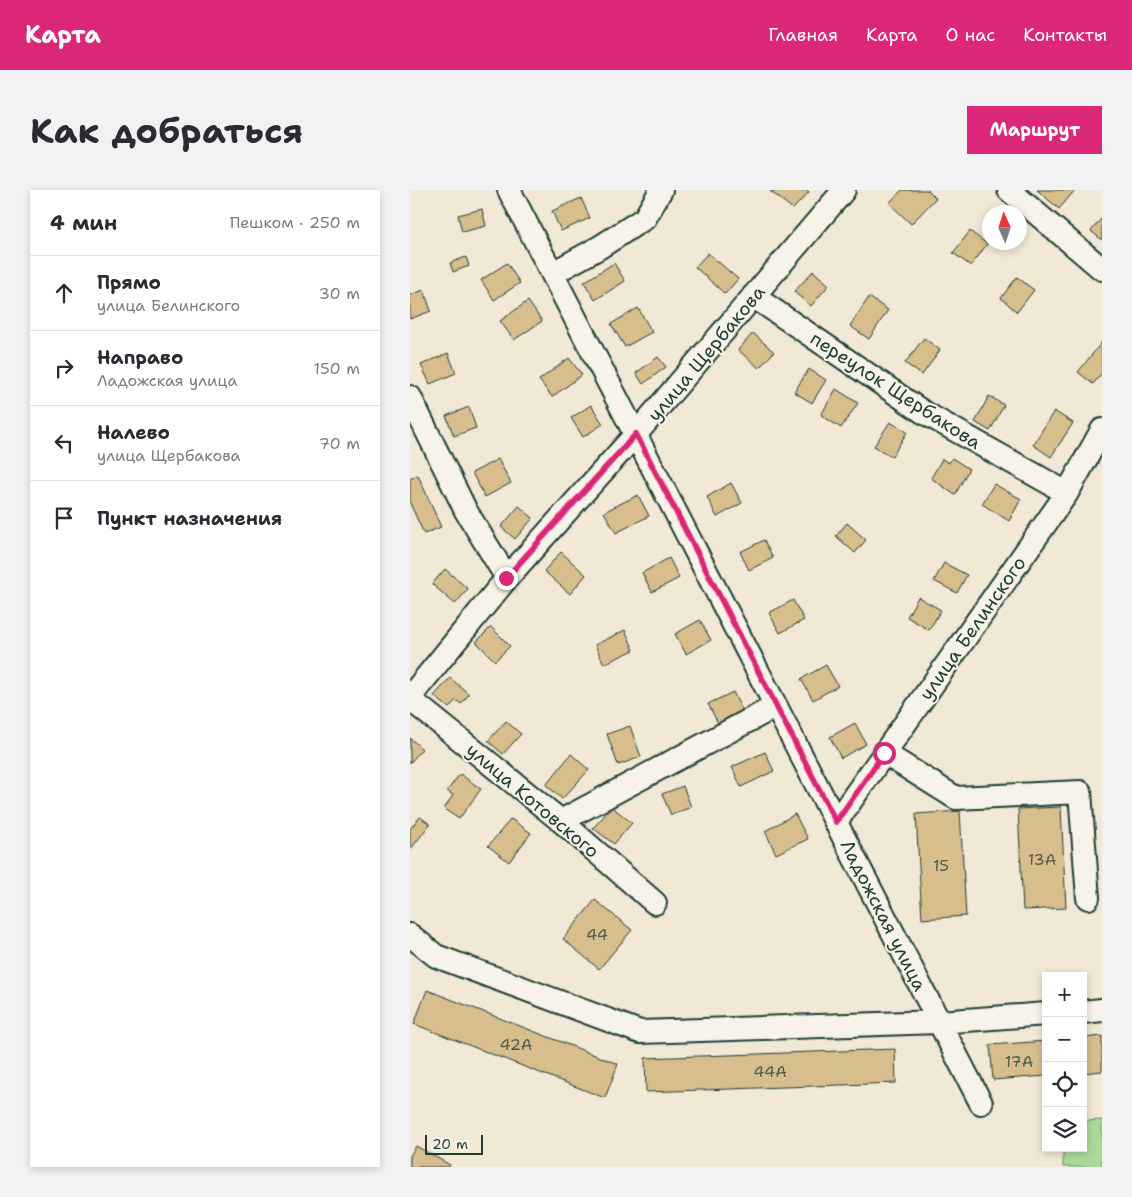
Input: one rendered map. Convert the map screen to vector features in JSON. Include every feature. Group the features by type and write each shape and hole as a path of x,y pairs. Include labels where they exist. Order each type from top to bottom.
{"street":[{"name":"Ладожская улица","path":"509,190 981,1103"},
{"path":"553,273 645,218 661,190"},
{"name":"улица Щербакова","path":"410,698 506,578 636,434 844,190"},
{"path":"1010,190 1102,269"},
{"name":"переулок Щербакова","path":"754,296 923,412 1067,494"},
{"path":"410,397 466,511 506,578"},
{"name":"улица Белинского","path":"836,822 1067,494 1102,430"},
{"name":"улица Котовского","path":"410,698 561,821 655,903"},
{"path":"561,821 776,706"},
{"path":"884,753 956,798 1080,792 1088,898"},
{"path":"410,935 436,956 640,1032 939,1022 1042,1014"},
{"path":"1087,1012 1102,1010"}],"green space":[{"path":"1102,1120 1102,1167 1063,1167 1063,1152 1087,1152 1087,1121"}],"building":[{"path":"807,190 809,192 793,209 770,191"},
{"path":"902,190 928,190 936,198 911,224 889,203"},
{"path":"1037,190 1075,190 1059,209"},
{"path":"581,198 590,218 561,231 552,211"},
{"path":"482,209 486,226 462,232 458,215"},
{"path":"1102,218 1102,240 1091,231"},
{"path":"970,231 982,240 983,250 971,266 953,253"},
{"path":"708,253 738,279 725,294 695,267"},
{"path":"466,257 469,266 453,272 450,263"},
{"path":"507,263 520,283 494,300 481,280"},
{"path":"614,263 625,281 595,300 584,282"},
{"path":"813,271 829,285 811,306 794,292"},
{"path":"1017,277 1034,290 1017,312 1001,298"},
{"path":"424,290 431,311 410,319 410,295"},
{"path":"869,297 888,310 869,339 850,326"},
{"path":"528,301 542,321 514,340 500,321"},
{"path":"638,308 652,332 625,347 611,324"},
{"path":"753,333 774,352 759,368 738,350"},
{"path":"924,338 940,350 922,375 905,363"},
{"path":"1102,342 1102,373 1093,384 1078,372"},
{"path":"448,353 456,373 430,384 421,365"},
{"path":"658,357 666,367 643,384 636,373"},
{"path":"569,358 582,375 552,397 539,380"},
{"path":"809,369 826,380 812,403 794,392"},
{"path":"836,389 858,403 841,428 821,415"},
{"path":"989,396 1004,405 990,431 975,422"},
{"path":"591,405 603,424 583,437 571,418"},
{"path":"469,407 476,428 454,436 446,416"},
{"path":"1054,411 1073,423 1051,457 1033,445"},
{"path":"890,422 907,432 892,457 874,446"},
{"path":"952,458 969,469 955,495 931,478 942,459 949,463"},
{"path":"498,459 511,483 485,497 472,473"},
{"path":"418,475 441,527 424,534 410,503 410,479"},
{"path":"731,483 742,503 717,517 707,497"},
{"path":"994,484 1021,499 1009,521 982,504"},
{"path":"638,495 649,516 616,533 604,512"},
{"path":"519,506 533,518 515,539 501,527"},
{"path":"847,523 866,540 855,553 836,536"},
{"path":"764,540 773,558 749,570 740,552"},
{"path":"561,552 586,575 570,594 544,571"},
{"path":"669,558 679,578 652,592 642,573"},
{"path":"944,563 967,575 957,593 934,581"},
{"path":"445,569 468,589 455,604 432,584"},
{"path":"918,597 941,610 929,630 907,617"},
{"path":"793,600 804,620 780,633 769,613"},
{"path":"700,620 711,640 686,654 675,634"},
{"path":"491,627 510,646 495,661 476,642"},
{"path":"625,630 634,650 604,664 595,645"},
{"path":"826,665 838,686 813,700 801,679"},
{"path":"450,678 469,694 461,704 456,700 449,708 434,696"},
{"path":"733,692 743,712 719,725 708,704"},
{"path":"506,721 521,734 503,754 488,741"},
{"path":"855,723 866,744 841,758 830,737"},
{"path":"630,726 641,757 618,765 607,734"},
{"path":"410,738 422,749 410,763"},
{"path":"765,752 774,771 741,787 732,767"},
{"path":"571,754 589,770 562,799 546,785"},
{"path":"460,774 481,789 459,819 444,809 453,795 447,791"},
{"path":"683,786 691,807 671,815 662,794"},
{"path":"612,807 632,823 614,844 593,828"},
{"path":"1061,807 1066,908 1023,910 1018,809"},
{"path":"960,811 966,916 922,919 916,814"},
{"path":"795,814 808,839 776,854 765,831"},
{"path":"420,817 430,824 410,850 410,829"},
{"path":"511,819 531,833 509,862 488,846"},
{"path":"595,900 632,930 599,969 563,939"},
{"path":"427,990 618,1064 605,1098 414,1024"},
{"path":"1102,1036 1102,1071 1087,1073 1087,1038"},
{"path":"1042,1041 1042,1076 993,1080 990,1045"},
{"path":"895,1049 896,1083 646,1092 645,1058"},
{"path":"416,1146 450,1165 449,1167 410,1167 410,1156"}],"route":[{"path":"506,578 636,434 836,822 884,753"}]}
